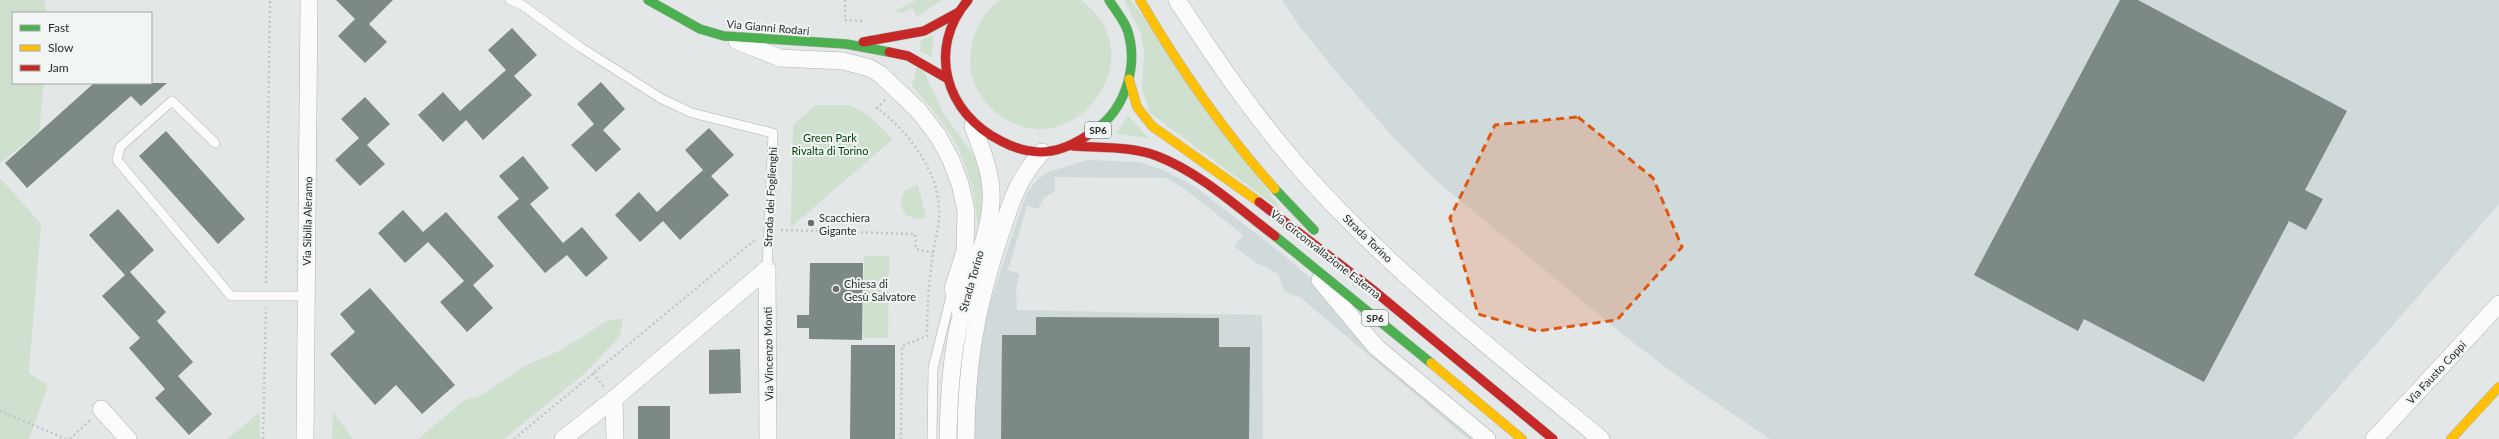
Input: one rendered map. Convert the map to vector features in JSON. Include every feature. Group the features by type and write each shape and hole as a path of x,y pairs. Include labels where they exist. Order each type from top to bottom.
{"main road":[{"name":"Via Gianni Rodari","path":"648,0 700,29 724,36 846,44 908,56 948,79"},
{"name":"SP6","path":"968,0 959,12 951,30 946,52 948,79 959,108 973,126 1006,147 1020,151 1042,152 1073,146 1094,134 1114,114 1124,97 1129,79 1130,46 1125,25 1109,0"},
{"name":"SP6","path":"1140,0 1192,82 1263,174 1298,213 1372,289"},
{"name":"Via Gianni Rodari","path":"846,44 924,31 959,12"},
{"name":"Via Circonvallazione Esterna","path":"1129,79 1137,107 1152,126 1238,186 1372,289 1553,439"},
{"name":"Via Circonvallazione Esterna","path":"1073,146 1137,151 1157,156 1174,163 1227,198 1300,255 1522,439"},
{"path":"2451,439 2499,387"}],"street":[{"name":"Strada Torino","path":"1177,0 1221,66 1259,118 1304,173 1361,233 1458,321 1600,439"},
{"name":"Via Sibilla Aleramo","path":"305,439 309,1"},
{"path":"724,36 780,58 857,63 880,74 918,110 938,136 960,184 966,211 967,233 965,251 953,289 961,313"},
{"name":"Strada Torino","path":"948,439 952,370 961,313 988,221 991,203 988,169 973,126"},
{"name":"Strada Torino","path":"966,439 969,364 981,298 1020,180 1042,152"},
{"name":"Via Circonvallazione Esterna","path":"1300,255 1376,347 1487,439"},
{"path":"563,439 614,399 767,269"},
{"name":"Via Vincenzo Monti","path":"767,269 768,439"},
{"name":"Via Fausto Coppi","path":"2374,439 2499,304"},
{"path":"614,399 615,439"},
{"path":"101,408 128,439"}],"lane":[{"name":"Strada dei Foglienghi","path":"510,0 522,5 586,51 662,100 692,113 773,133 767,269"},
{"path":"214,143 172,101 120,148 117,160 231,296 306,296"},
{"name":"Strada Torino","path":"932,439 933,368 953,289"}],"path":[{"path":"263,439 270,0"},
{"path":"845,0 844,20 868,21"},
{"path":"896,89 877,108 909,139 935,188 939,207 939,225 933,253 927,303 927,336 902,346 901,439"},
{"path":"514,439 768,229 915,234 916,249 933,253"},
{"path":"70,439 101,408"},
{"path":"0,411 66,439"}],"highlighted area":[{"path":"1578,117 1653,178 1682,247 1617,320 1537,331 1478,314 1450,218 1495,125"}],"shaded area":[{"path":"1282,0 2499,0 2499,204 2293,439 1770,439 1684,381 1631,341 1434,179 1392,136 1338,74 1300,27"},
{"path":"1087,160 1139,162 1163,170 1194,186 1284,255 1493,439 1468,439 1301,298 1284,291 1278,274 1255,262 1234,246 1243,235 1190,193 1167,178 1055,177 1055,191 1044,198 1038,209 1027,206 1008,270 1020,274 1016,288 1017,310 1262,315 1263,439 972,439 973,354 1023,203 1028,191 1037,180 1048,172"}],"green space":[{"path":"0,0 44,0 47,12 12,12 12,84 44,84 39,132 0,163"},
{"path":"916,0 942,0 917,17 912,8 903,13 893,12"},
{"path":"1000,0 1081,0 1103,25 1111,52 1107,79 1093,102 1072,120 1047,129 1019,126 991,108 980,94 974,83 970,66 970,56 974,37 986,13"},
{"path":"1124,0 1131,0 1282,211 1150,113 1142,88 1144,50 1140,31"},
{"path":"933,35 932,57 920,51 921,40"},
{"path":"917,66 924,72 943,113 980,164 986,206 982,227 978,226 971,183 958,150 950,134 927,103 912,86"},
{"name":"Green Park Rivalta di Torino","path":"816,105 850,105 869,116 893,139 791,227 793,125"},
{"path":"1128,116 1149,138 1116,134"},
{"path":"0,178 41,224 29,373 48,386 29,439 0,439"},
{"path":"918,184 926,217 918,219 906,215 900,204 904,191"},
{"path":"864,256 889,256 888,338 863,338"},
{"path":"623,319 620,336 586,372 504,439 418,439 463,401 482,395 527,365 563,349 608,320"},
{"path":"260,412 260,439 227,439"},
{"path":"333,412 353,439 332,439"}],"building":[{"path":"336,0 393,0 369,24 387,42 365,63 338,36 355,19"},
{"path":"2120,0 2138,0 2347,111 2305,190 2323,199 2306,230 2289,221 2204,382 2084,319 2078,331 1974,275"},
{"path":"512,28 537,55 514,76 532,95 483,140 466,120 443,142 418,115 443,92 460,111 506,70 488,50"},
{"path":"601,82 625,109 603,130 621,149 596,172 571,145 594,124 577,104"},
{"path":"167,83 141,106 131,96 27,188 5,163 93,84"},
{"path":"365,97 390,124 367,145 385,164 360,186 335,160 359,138 341,119"},
{"path":"709,128 734,155 711,176 729,195 680,240 663,221 640,242 615,215 639,192 657,212 703,170 685,150"},
{"path":"166,131 245,219 218,244 139,156"},
{"path":"523,156 549,188 530,204 563,243 582,227 608,258 586,277 567,255 545,273 497,217 519,199 499,176"},
{"path":"118,209 154,250 130,272 166,312 157,321 193,362 178,376 212,414 189,435 155,398 165,389 129,348 140,338 102,296 125,275 89,235"},
{"path":"403,210 423,232 446,212 494,266 473,285 493,308 467,332 440,302 464,281 428,242 405,263 378,233"},
{"name":"Chiesa di Gesù Salvatore","path":"810,263 863,263 862,340 809,339 809,328 797,328 797,315 809,315"},
{"path":"370,288 455,385 422,414 396,385 375,405 330,354 355,332 340,314"},
{"path":"1036,317 1219,318 1219,347 1250,347 1249,439 1001,439 1002,335 1036,335"},
{"path":"851,345 895,345 895,439 850,439"},
{"path":"740,349 741,393 709,394 709,350"},
{"path":"638,406 670,406 670,439 638,439"}],"traffic: fast":[{"path":"648,0 700,29 724,36 846,44 889,52"},
{"path":"1099,127 1116,108 1123,96 1130,71 1131,45 1127,28 1109,0"},
{"path":"1275,189 1314,230"},
{"path":"1275,236 1431,363"}],"traffic: slow":[{"path":"1140,0 1170,50 1203,98 1237,144 1275,189"},
{"path":"1129,79 1137,107 1152,126 1259,202"},
{"path":"1431,363 1522,439"},
{"path":"2451,439 2499,387"}],"traffic: jam":[{"path":"968,0 955,19 948,39 945,59 948,79 955,97 967,114 982,129 1001,141 1013,146 1032,151 1045,152 1064,148 1082,139 1099,127"},
{"path":"863,42 924,31 959,12"},
{"path":"889,52 908,56 948,79"},
{"path":"1073,146 1137,150 1173,163 1204,181 1275,236"},
{"path":"1259,202 1372,289 1553,439"}],"place":[{"name":"Scacchiera Gigante","path":"811,223"},
{"name":"Chiesa di Gesù Salvatore","path":"836,289"}]}
